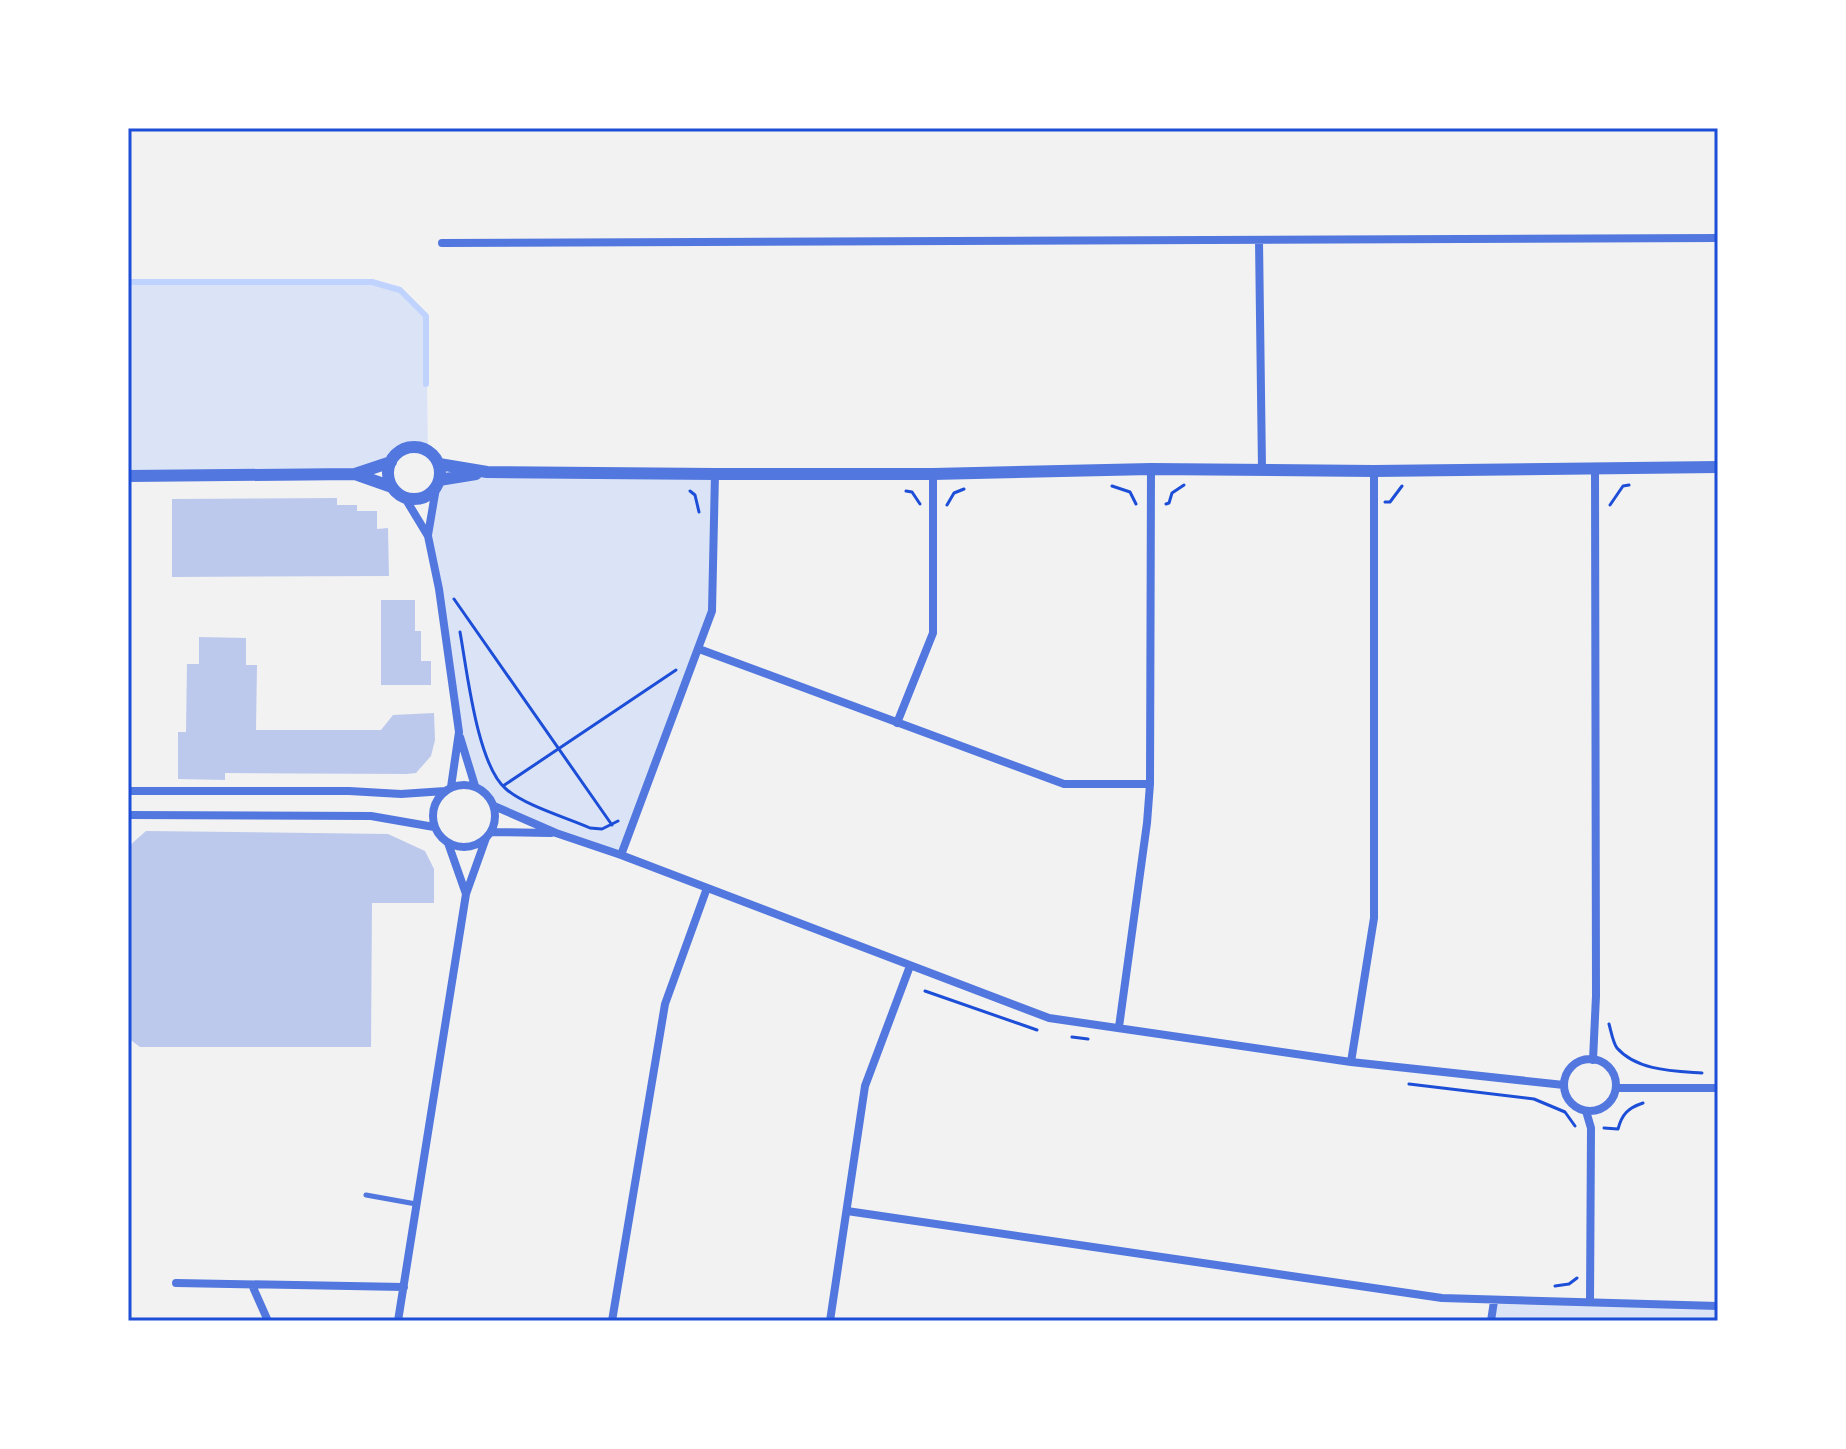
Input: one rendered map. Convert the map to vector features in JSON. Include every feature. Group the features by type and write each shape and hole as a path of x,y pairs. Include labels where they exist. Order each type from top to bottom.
{"street":[{"path":"442,243 1718,238"},
{"path":"1259,240 1262,469"},
{"path":"392,487 389,479 391,462 396,455 411,448 428,451 439,464 487,472 933,474 1151,469 1374,471 1718,467"},
{"path":"128,476 355,474 391,462"},
{"path":"428,536 439,464"},
{"path":"1593,1060 1596,996 1595,467"},
{"path":"1119,1027 1150,784 1151,469"},
{"path":"1351,1062 1374,918 1374,471"},
{"path":"405,498 422,498 438,484 487,472"},
{"path":"355,474 392,487 405,498 428,536 439,589 459,732 475,786"},
{"path":"621,855 712,611 715,474"},
{"path":"897,723 933,633 933,474"},
{"path":"698,652 1064,784 1150,784"},
{"path":"459,732 448,789 433,807 434,827 448,843 466,894"},
{"path":"128,791 349,791 401,794 466,784 475,786 489,797 494,806 495,815 466,894 398,1321"},
{"path":"494,806 556,833 1049,1018 1351,1062 1564,1085"},
{"path":"128,815 371,816 434,827"},
{"path":"448,843 468,847 488,835 556,833"},
{"path":"612,1321 665,1004 707,888"},
{"path":"830,1321 865,1086 910,966"},
{"path":"1593,1060 1608,1066 1617,1088 1607,1106 1597,1111 1586,1111 1570,1102 1564,1085 1576,1063 1593,1060"},
{"path":"1617,1088 1718,1088"},
{"path":"1586,1111 1591,1128 1590,1302"},
{"path":"847,1211 1442,1298 1718,1306"},
{"path":"176,1283 404,1287"},
{"path":"252,1285 268,1321"},
{"path":"1491,1321 1494,1301"}],"lane":[{"path":"366,1195 417,1204"}],"path":[{"path":"1609,507 1623,486 1633,484"},
{"path":"684,487 695,495 699,514"},
{"path":"457,614 454,599 612,825"},
{"path":"460,628 479,732 492,771 503,786 519,798 590,828 602,829 612,825 627,811 636,814"},
{"path":"503,786 698,652"},
{"path":"925,991 1038,1030"},
{"path":"1608,1011 1616,1047 1633,1059 1659,1070 1706,1073"},
{"path":"1063,1035 1091,1040"},
{"path":"1403,1083 1534,1099 1565,1112 1576,1127 1618,1129 1628,1109 1649,1102"},
{"path":"1553,1302 1553,1286 1569,1284 1579,1277"}],"shaded area":[{"path":"128,282 372,282 400,290 426,316 428,451 420,448 403,450 391,462 355,474 128,476"},
{"path":"487,472 715,474 712,611 621,855 494,806 489,797 475,786 459,732 428,536 439,480"},
{"path":"1494,1301 1718,1306 1718,1321 1491,1321"}],"building":[{"path":"337,498 337,505 357,505 357,511 377,511 377,529 388,528 389,576 172,577 172,499"},
{"path":"381,600 415,600 415,631 421,631 421,661 431,661 431,685 381,685"},
{"path":"199,637 246,638 246,665 257,665 256,730 381,730 393,715 434,713 435,740 431,756 416,773 407,774 225,773 225,780 178,779 178,732 186,732 187,664 199,664"},
{"path":"146,831 388,834 425,851 434,869 434,903 372,903 371,1047 140,1047 128,1038 128,847"}],"waterway":[{"path":"128,282 372,282 400,290 426,316 426,384"}]}
